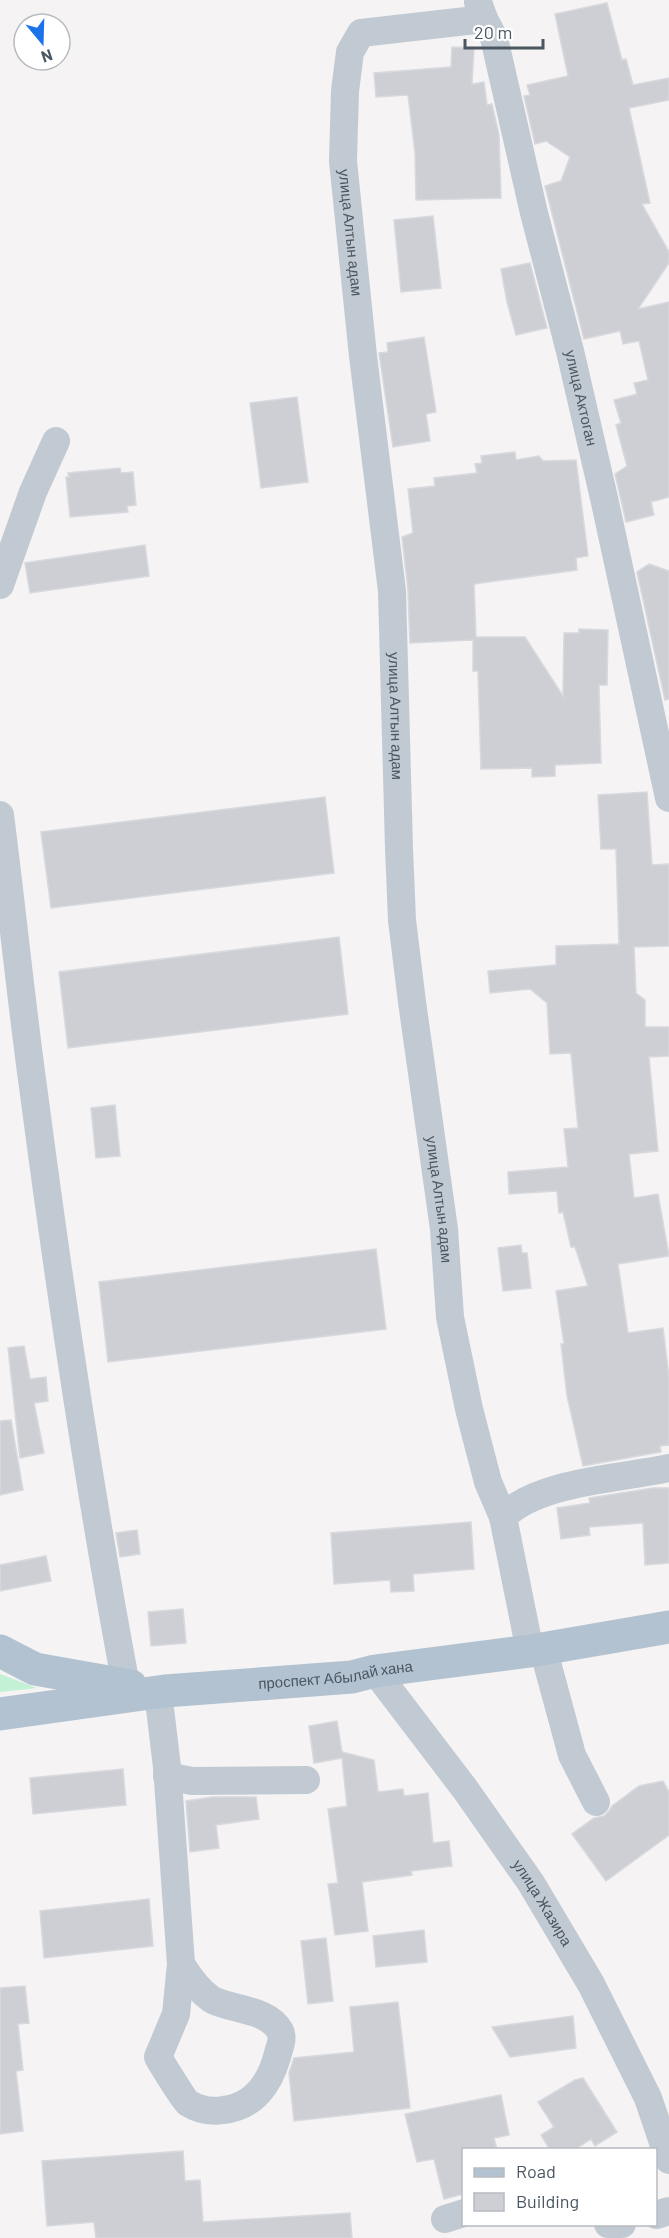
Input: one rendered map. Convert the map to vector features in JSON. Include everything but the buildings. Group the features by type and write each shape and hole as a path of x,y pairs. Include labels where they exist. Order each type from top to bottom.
{"main road":[{"name":"проспект Абылай хана","path":"0,1714 162,1692 352,1677 375,1671 536,1649 669,1627"},
{"path":"0,1651 35,1669 162,1692"}],"street":[{"name":"улица Актоган","path":"480,10 494,38 534,213 570,351 669,798"},
{"name":"улица Алтын адам","path":"480,10 361,33 350,52 345,91 343,161 363,356 392,591 402,920 444,1229 450,1317 471,1419 488,1482 503,1517"},
{"path":"0,585 33,492 56,441"},
{"path":"0,815 33,1092 61,1293 99,1543 126,1685"},
{"path":"596,1802 572,1755 536,1649 503,1517 513,1506 565,1486 669,1468"},
{"name":"улица Жазира","path":"375,1671 465,1789 531,1883 591,1984 648,2098 669,2160"},
{"path":"162,1692 181,1964 176,2014 158,2057 185,2101 197,2107 214,2111 232,2109 250,2102 263,2088 274,2067 282,2037 281,2032 258,2014 212,2000 190,1978 181,1964"},
{"path":"168,1776 204,1781 306,1780"}],"green space":[{"path":"0,1674 37,1688 0,1692"}]}
